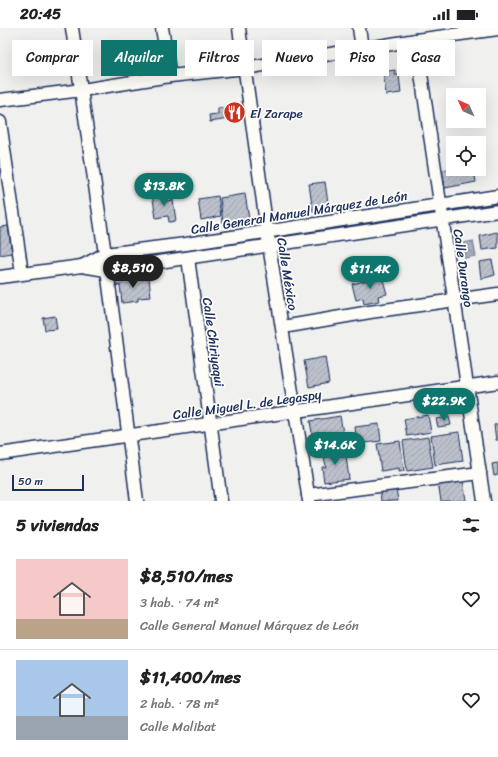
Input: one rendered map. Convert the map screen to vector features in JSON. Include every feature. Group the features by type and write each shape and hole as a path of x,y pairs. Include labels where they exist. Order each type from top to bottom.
{"street":[{"path":"72,28 105,254 137,501"},
{"path":"162,28 164,40"},
{"name":"Calle México","path":"239,28 241,40"},
{"path":"359,28 361,40"},
{"path":"416,40 479,30 498,29"},
{"path":"254,66 335,53"},
{"path":"0,100 82,90 170,76"},
{"name":"Calle México","path":"246,76 269,245 309,498"},
{"name":"Calle Durango","path":"421,76 484,501"},
{"path":"0,122 22,273"},
{"name":"Calle General Manuel Márquez de León","path":"105,254 186,244 498,196"},
{"path":"0,277 82,266 106,270 498,211"},
{"path":"82,266 105,254"},
{"name":"Calle Chiriyaqui","path":"188,258 221,501"},
{"path":"283,327 370,312 498,294"},
{"name":"Calle Miguel L. de Legaspy","path":"0,454 498,382"},
{"path":"309,498 480,473"}],"water":[{"path":"473,241 476,256 465,258 463,243"}],"building":[{"path":"395,70 395,75 399,76 401,93 386,95 384,76 389,76 389,71"},
{"path":"239,106 241,117 210,122 209,115 218,114 218,108"},
{"path":"446,169 446,176 475,176 476,182 445,188 442,170"},
{"path":"325,182 329,210 313,212 309,184"},
{"path":"165,191 166,201 173,200 176,221 169,222 168,216 156,218 152,193"},
{"path":"245,194 249,219 223,223 220,198"},
{"path":"218,196 221,216 201,220 198,199"},
{"path":"8,226 12,253 0,255 0,227"},
{"path":"497,232 498,248 482,250 480,236"},
{"path":"492,260 495,275 481,279 479,262"},
{"path":"382,276 387,294 378,296 379,301 364,304 363,298 356,300 352,284"},
{"path":"132,277 133,280 149,278 151,297 138,298 138,301 122,303 120,285 116,286 115,278"},
{"path":"55,316 57,329 45,330 43,318"},
{"path":"325,357 329,383 309,387 304,361"},
{"path":"428,415 431,432 407,436 404,419"},
{"path":"340,416 343,433 326,436 329,450 315,452 310,421"},
{"path":"449,417 451,425 438,427 436,419"},
{"path":"379,424 381,441 357,444 355,427"},
{"path":"498,424 498,440 496,440 494,425"},
{"path":"459,432 463,461 435,465 431,436"},
{"path":"428,437 433,467 407,471 403,441"},
{"path":"400,441 404,471 399,472 399,468 381,471 377,444"},
{"path":"345,448 349,479 324,482 322,467 326,467 323,451"},
{"path":"498,463 498,475 494,476 492,464"},
{"path":"463,478 466,501 441,501 438,482"},
{"path":"396,488 398,501 381,501 380,491"}],"place":[{"name":"El Zarape","path":"234,113"}]}
